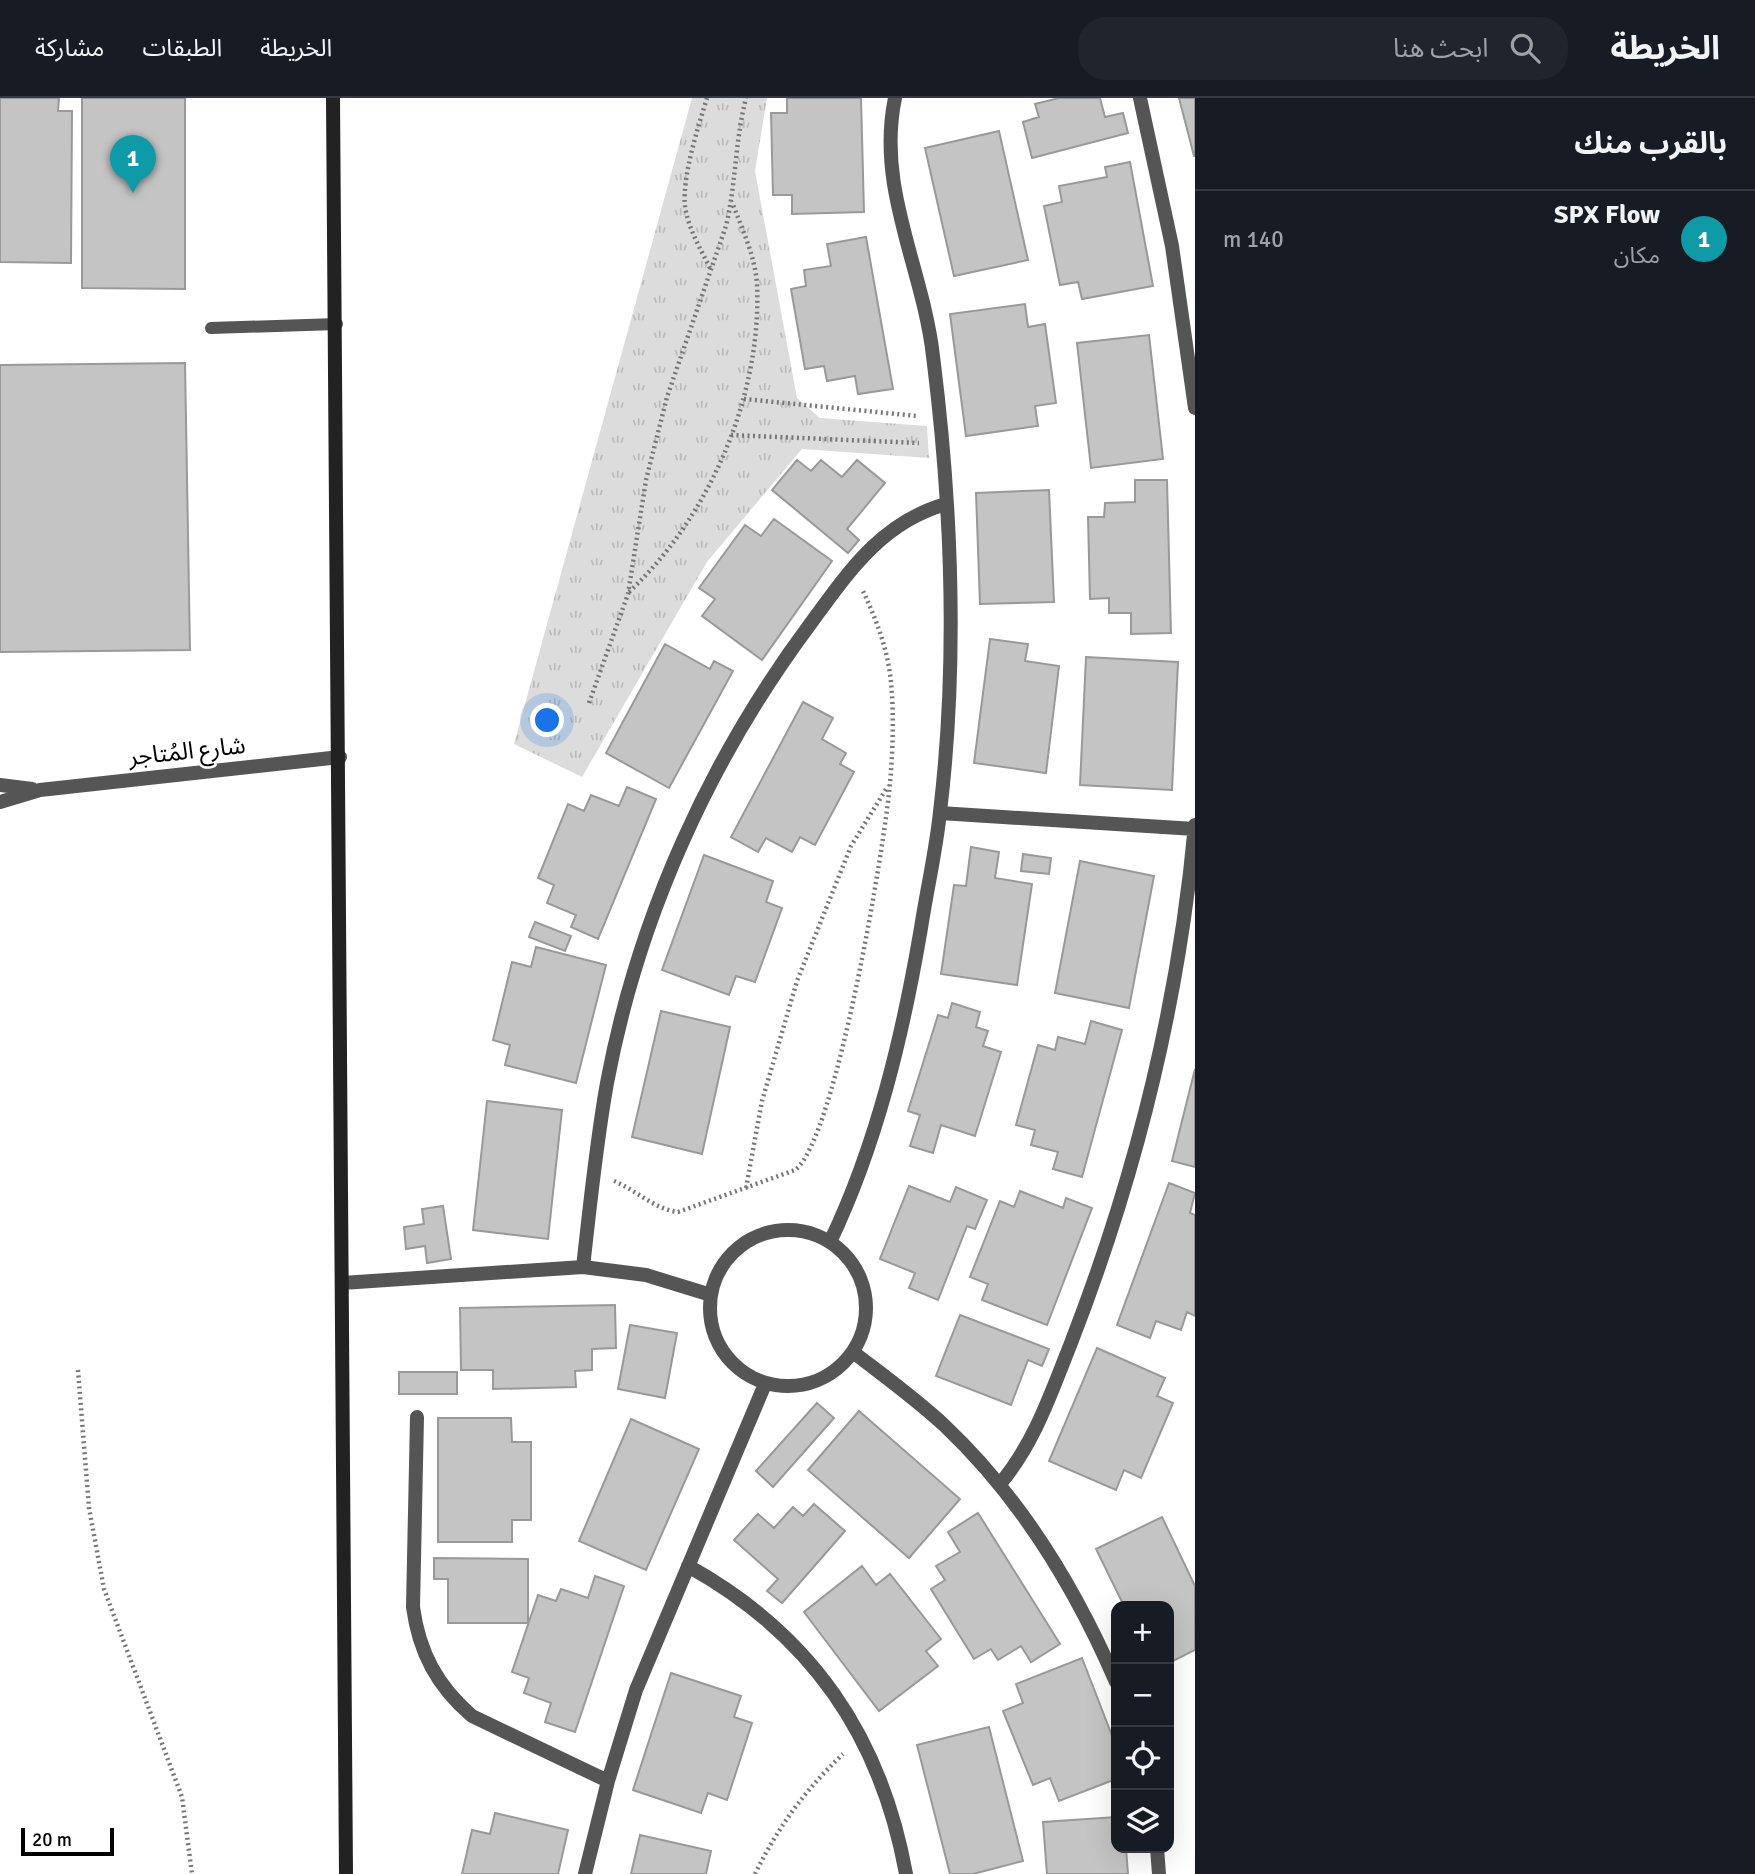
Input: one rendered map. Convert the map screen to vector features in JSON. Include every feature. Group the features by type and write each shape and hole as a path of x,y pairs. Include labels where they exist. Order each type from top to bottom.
{"street":[{"path":"333,98 337,324 346,1874"},
{"path":"830,1242 855,1182 904,1018 940,813 950,653 951,559 939,418 928,323 894,187 890,148 895,98"},
{"path":"1140,98 1172,246 1195,408"},
{"path":"583,1267 593,1174 622,1018 662,892 688,831 749,713 785,657 853,569 891,528 925,510 947,504"},
{"name":"شارع المُتاجر","path":"0,802 40,790 340,757"},
{"name":"شارع المُتاجر","path":"0,785 40,790"},
{"path":"940,813 1195,827 1156,1063 1114,1221 1035,1434 1000,1483"},
{"path":"788,1230 810,1233 830,1242 845,1255 857,1273 864,1292 866,1313 863,1333 853,1352 824,1379 805,1385 785,1387 765,1384 745,1374 728,1359 716,1340 710,1318 710,1295 717,1275 729,1256 746,1242 766,1233 788,1230"},
{"path":"342,1283 583,1267 646,1275 710,1295"},
{"path":"853,1352 945,1426 1000,1483 1074,1594 1111,1672"},
{"path":"585,1874 608,1780 636,1690 765,1384"},
{"path":"417,1417 413,1607 416,1629 431,1669 457,1702 472,1716 608,1780"},
{"path":"688,1566 721,1584 788,1637 817,1669 862,1736 891,1806 906,1874"},
{"path":"1157,1853 1159,1874"}],"lane":[{"path":"211,328 337,324"}],"path":[{"path":"707,98 686,187 685,206 692,232 711,269"},
{"path":"589,703 628,594 646,480 667,397 732,202 738,128 746,98"},
{"path":"628,594 658,565 699,500 731,435 744,399 756,325 757,282 750,249 732,202"},
{"path":"744,399 939,418"},
{"path":"731,435 941,444"},
{"path":"593,1174 630,1187 668,1211 678,1212 795,1170 806,1163 813,1148 835,1074 863,955 890,783 891,681 875,616 853,569"},
{"path":"746,1189 762,1101 797,981 851,846 890,783"},
{"path":"78,1370 89,1507 104,1589 182,1797 192,1874"},
{"path":"755,1874 776,1831 812,1784 862,1736"}],"green space":[{"path":"692,98 767,98 755,171 797,398 820,418 927,426 929,458 802,449 707,562 582,777 514,744"}],"building":[{"path":"0,98 59,98 58,111 72,111 71,263 0,262"},
{"path":"82,98 185,98 185,289 82,288"},
{"path":"787,98 861,98 864,212 792,214 792,195 773,195 771,113 787,113"},
{"path":"1059,98 1100,98 1105,117 1123,113 1128,133 1032,158 1023,122 1039,117 1035,104"},
{"path":"1179,98 1195,98 1195,156 1194,156"},
{"path":"999,131 1028,260 954,276 925,148"},
{"path":"1130,162 1153,286 1082,299 1078,282 1060,285 1044,206 1062,202 1059,186 1107,177 1105,167"},
{"path":"866,237 893,389 858,394 855,376 827,381 824,366 805,369 791,289 806,286 804,270 831,266 827,244"},
{"path":"1025,304 1028,327 1045,324 1056,403 1035,406 1038,426 966,436 950,314"},
{"path":"1149,335 1163,459 1091,468 1077,343"},
{"path":"185,363 190,650 0,652 0,365"},
{"path":"797,460 811,471 821,460 842,477 857,460 885,483 847,529 859,540 848,553 772,490"},
{"path":"1135,480 1167,480 1171,633 1131,634 1131,613 1109,613 1109,598 1090,599 1088,517 1104,517 1105,503 1135,502"},
{"path":"1049,490 1054,602 980,604 976,493"},
{"path":"774,519 832,561 762,660 702,616 715,599 699,588 745,525 761,536"},
{"path":"990,639 1028,644 1025,661 1059,666 1046,773 974,763"},
{"path":"665,644 710,669 714,661 733,671 669,788 606,753"},
{"path":"1086,657 1178,662 1172,790 1080,785"},
{"path":"803,702 833,718 822,739 846,753 840,764 854,772 815,845 800,837 792,852 766,838 758,852 731,837"},
{"path":"627,787 656,799 598,939 571,927 576,915 547,903 554,885 538,878 568,804 584,811 591,795 619,806"},
{"path":"971,847 999,852 995,878 1032,884 1017,985 941,974 954,885 966,886"},
{"path":"1023,854 1051,858 1049,874 1021,871"},
{"path":"704,855 773,881 766,902 782,908 755,982 736,976 729,995 662,970"},
{"path":"1080,861 1154,876 1129,1008 1055,993"},
{"path":"535,922 571,936 565,951 529,937"},
{"path":"536,947 606,965 576,1083 505,1065 510,1045 493,1040 512,962 531,967"},
{"path":"952,1003 980,1012 976,1027 988,1031 983,1046 1001,1052 975,1136 941,1125 933,1153 910,1146 920,1115 908,1111 938,1015 948,1018"},
{"path":"661,1011 730,1027 702,1154 632,1137"},
{"path":"1091,1021 1122,1030 1082,1177 1053,1169 1058,1152 1031,1145 1035,1130 1016,1125 1038,1045 1055,1050 1058,1037 1085,1044"},
{"path":"1195,1069 1195,1167 1172,1161"},
{"path":"487,1101 562,1110 548,1239 473,1230"},
{"path":"1169,1183 1195,1193 1190,1213 1195,1215 1195,1316 1187,1312 1181,1330 1156,1321 1150,1338 1117,1325"},
{"path":"909,1186 950,1202 956,1187 987,1200 975,1229 967,1226 938,1300 909,1288 915,1273 880,1259"},
{"path":"1020,1191 1063,1208 1066,1198 1092,1208 1047,1325 982,1300 988,1284 970,1277 1000,1201 1014,1207"},
{"path":"443,1206 451,1259 427,1263 425,1246 406,1249 404,1227 424,1224 422,1209"},
{"path":"615,1305 616,1348 592,1349 592,1370 575,1371 576,1387 493,1389 493,1370 461,1370 460,1308"},
{"path":"960,1315 1049,1349 1042,1366 1028,1360 1011,1405 936,1376"},
{"path":"630,1325 677,1333 665,1398 618,1389"},
{"path":"1097,1348 1165,1378 1157,1396 1173,1403 1141,1478 1124,1470 1116,1490 1049,1461"},
{"path":"399,1372 457,1372 457,1394 399,1394"},
{"path":"817,1403 834,1418 773,1487 756,1471"},
{"path":"859,1411 960,1499 909,1558 808,1470"},
{"path":"438,1418 511,1418 512,1442 531,1442 531,1520 512,1520 512,1542 438,1542"},
{"path":"631,1419 699,1449 646,1570 579,1541"},
{"path":"814,1504 845,1531 782,1603 767,1591 778,1579 734,1540 758,1514 774,1528 793,1507 803,1516"},
{"path":"978,1513 1060,1644 1031,1662 1021,1646 998,1660 991,1649 974,1659 931,1589 945,1580 936,1566 960,1552 948,1532"},
{"path":"1162,1517 1195,1586 1195,1650 1174,1660 1174,1601 1122,1601 1096,1549"},
{"path":"434,1558 528,1559 528,1623 448,1623 448,1579 434,1579"},
{"path":"862,1566 876,1585 890,1574 941,1639 926,1651 938,1666 879,1711 804,1612"},
{"path":"595,1576 624,1586 575,1732 545,1722 551,1703 524,1693 529,1678 512,1672 538,1595 556,1601 561,1589 588,1598"},
{"path":"1082,1658 1111,1733 1111,1781 1059,1801 1050,1778 1033,1785 1003,1711 1023,1703 1016,1684"},
{"path":"671,1673 741,1696 734,1717 752,1723 727,1800 708,1793 701,1813 633,1790"},
{"path":"989,1727 1023,1861 973,1874 950,1874 917,1745"},
{"path":"495,1813 568,1830 558,1874 462,1874 472,1830 490,1834"},
{"path":"1111,1817 1111,1853 1126,1853 1128,1874 1047,1874 1043,1822"},
{"path":"640,1835 711,1851 706,1874 631,1874"}],"place":[{"name":"SPX Flow","path":"133,193"}]}
